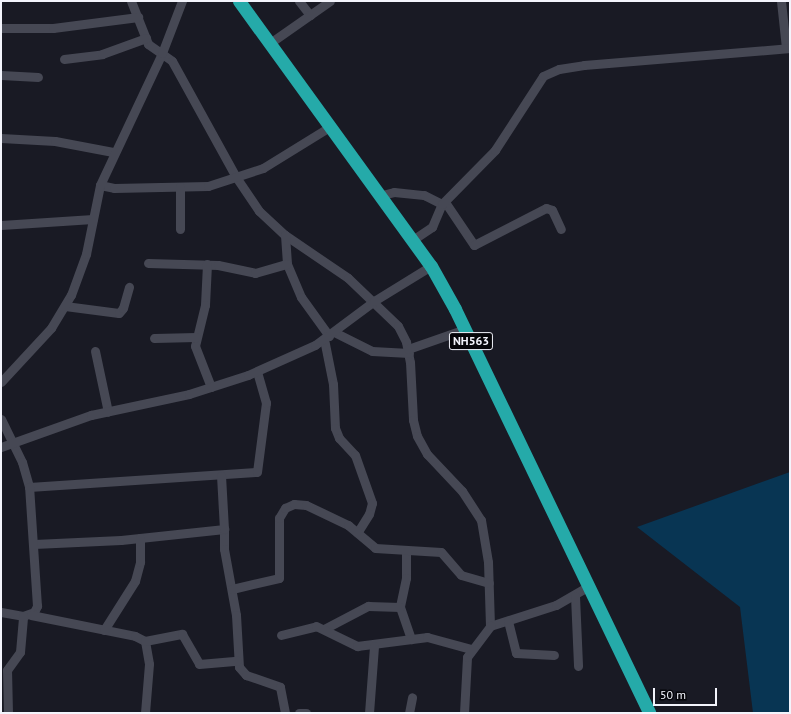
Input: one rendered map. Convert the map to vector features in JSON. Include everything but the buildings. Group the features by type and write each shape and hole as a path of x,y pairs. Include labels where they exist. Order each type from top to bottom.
{"highway":[{"name":"NH563","path":"239,1 382,195 431,266 465,329 649,713"}],"street":[{"path":"131,1 152,50 162,53 172,61 236,177 259,211 285,235 326,262 374,301 398,326 408,351 413,420 417,436 427,454 462,491 481,520 489,583 490,626"},
{"path":"1,382 51,328 65,306 86,254 100,185 113,152 162,53 182,1"},
{"path":"299,1 310,15"},
{"path":"270,44 330,1"},
{"path":"414,240 432,227 444,203 498,145 543,76 559,69 584,65 788,48 781,1"},
{"path":"1,28 52,28 138,17"},
{"path":"64,59 102,54 146,38"},
{"path":"1,75 38,78"},
{"path":"100,185 114,188 208,186 236,177 290,154 331,126"},
{"path":"1,138 55,141 113,152"},
{"path":"180,187 180,229"},
{"path":"382,195 406,192 424,195 444,203 474,245 546,208 552,210 561,229"},
{"path":"1,225 93,219"},
{"path":"285,235 287,264 301,297 329,336 335,428 339,438 355,455 372,504 369,514 357,533"},
{"path":"148,263 207,264 255,273 287,264"},
{"path":"207,264 205,305 196,337 196,352 211,387"},
{"path":"1,447 108,412 211,387 257,372 329,336 374,301 431,266"},
{"path":"65,306 119,314 124,308 129,287"},
{"path":"329,336 372,351 408,351 465,329"},
{"path":"154,338 196,337"},
{"path":"95,350 108,412"},
{"path":"29,487 221,476 257,472 266,403 257,372"},
{"path":"1,418 13,442 29,487 38,590 38,606 27,615 20,652 7,670 8,713"},
{"path":"221,476 224,549 236,615 237,661 246,675 280,688 285,713"},
{"path":"232,589 279,578 277,526 282,512 289,505 306,505 348,525 375,548 441,552 462,575 489,583"},
{"path":"34,544 140,538 224,529"},
{"path":"104,630 135,581 140,562 140,538"},
{"path":"406,551 400,607 411,639"},
{"path":"464,713 466,668 470,649 490,626 508,621 575,596 589,586"},
{"path":"575,596 578,666"},
{"path":"324,629 368,606 400,607"},
{"path":"1,612 27,615 104,630 145,641 180,634 184,636 199,664 237,661"},
{"path":"508,621 516,653 554,655"},
{"path":"281,635 312,626 324,629 351,644 374,646 411,639 442,639 470,649"},
{"path":"145,641 149,664 145,713"},
{"path":"369,713 374,646"},
{"path":"409,713 412,697"},
{"path":"299,713 306,713"}],"water":[{"path":"790,472 790,713 753,713 740,607 637,527"}]}
